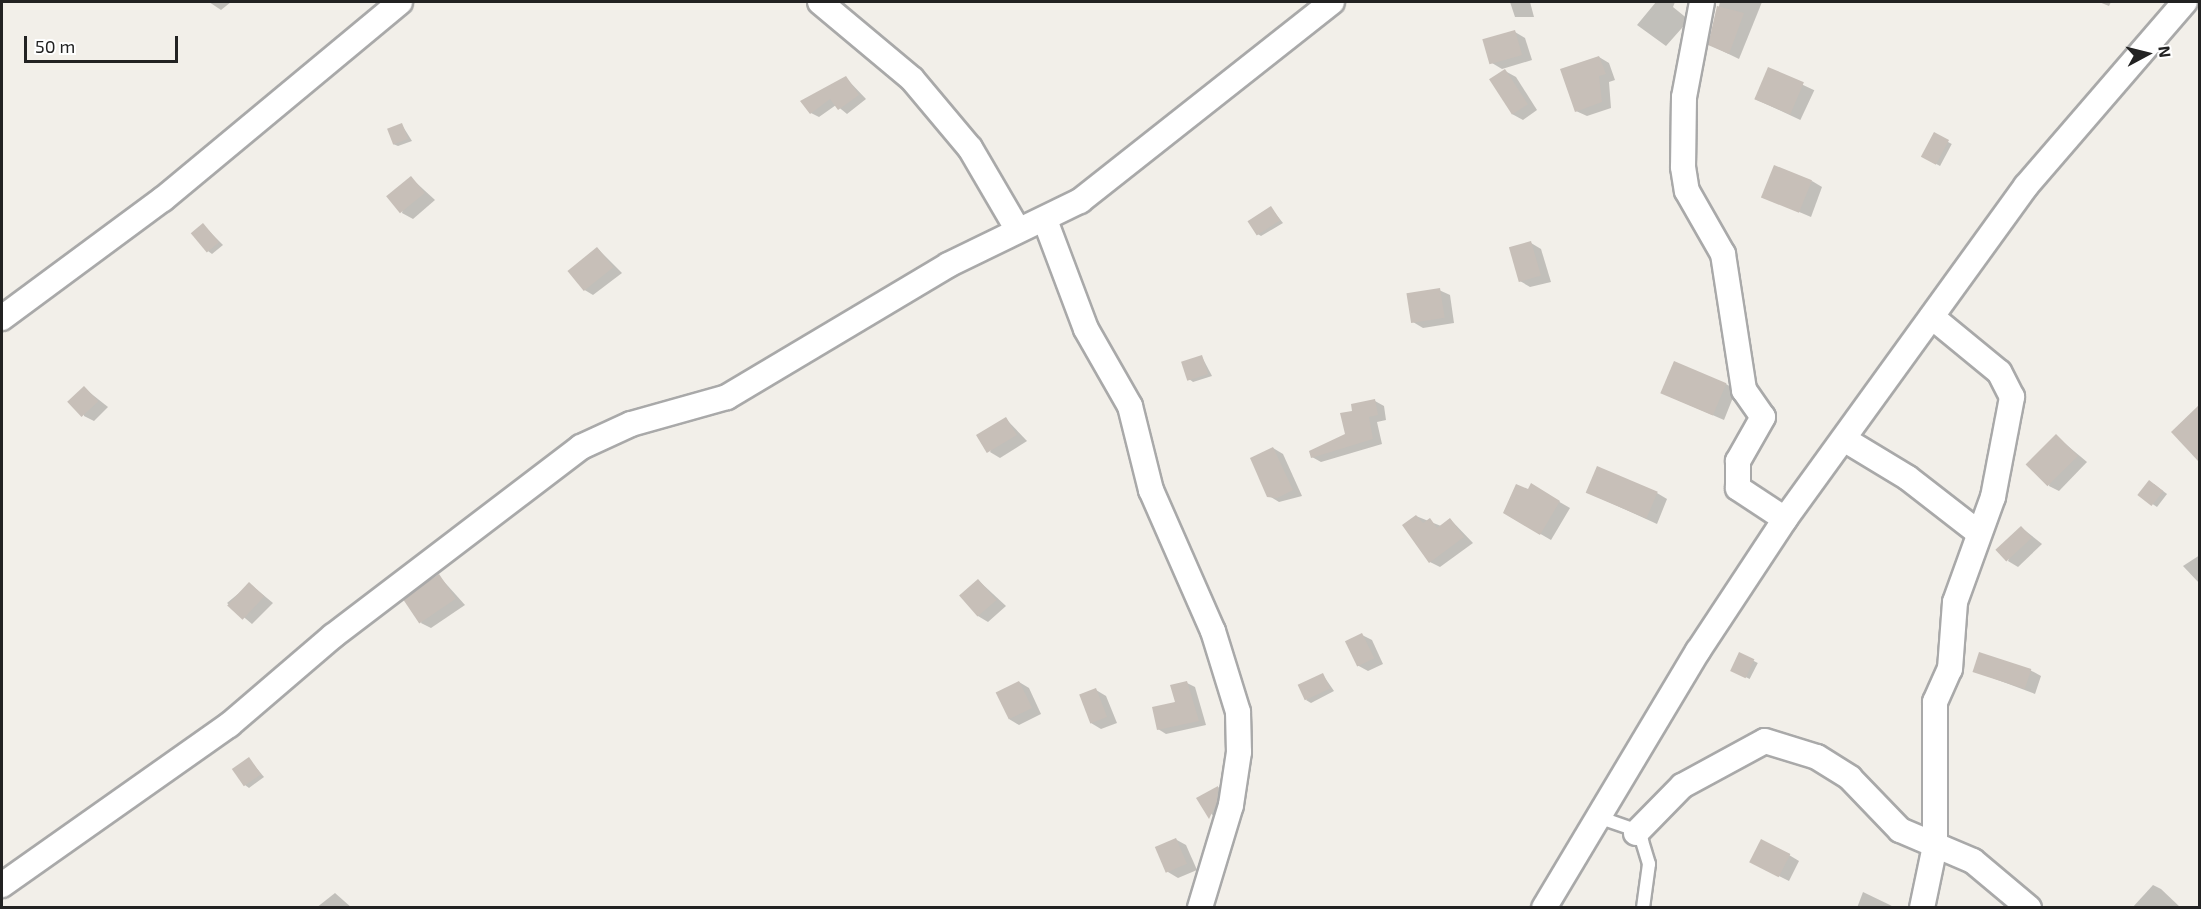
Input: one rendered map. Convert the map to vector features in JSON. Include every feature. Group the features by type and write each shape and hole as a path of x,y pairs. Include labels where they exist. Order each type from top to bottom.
{"street":[{"path":"2,318 163,199 400,2"},
{"path":"820,2 912,79 970,148 1018,230"},
{"path":"2,885 229,725 333,636 581,447 632,424 727,397 948,265 1045,219 1141,156 1332,2"},
{"path":"1702,2 1684,97 1683,167 1687,191 1723,254 1742,385 1763,417 1738,461 1738,488 1785,519"},
{"path":"1544,908 1598,817 1785,519 1847,441 2026,186 2185,2"},
{"path":"1045,219 1086,329 1130,406 1151,490 1213,631 1238,712 1239,752 1231,805 1200,908"},
{"path":"1922,908 1935,846 1935,702 1950,669 1955,602 1994,497 2012,397 1999,372 1932,317"},
{"path":"1847,441 1908,478 1979,533"},
{"path":"1636,833 1682,786 1765,741 1825,763 1850,778 1900,830 1973,861 2029,908"}],"lane":[{"path":"1598,817 1636,833 1649,864 1643,908"}],"building":[{"path":"1717,6 1744,13 1729,54 1708,45"},
{"path":"1515,30 1522,55 1489,64 1482,39"},
{"path":"1599,56 1606,74 1599,76 1602,102 1575,112 1560,69"},
{"path":"1768,67 1804,82 1790,114 1754,99"},
{"path":"1505,69 1528,104 1512,115 1489,79"},
{"path":"846,76 859,95 838,110 830,99 810,114 800,101"},
{"path":"402,123 408,139 393,145 387,129"},
{"path":"1934,132 1949,140 1936,165 1921,157"},
{"path":"1774,165 1812,180 1799,213 1761,197"},
{"path":"411,176 425,193 400,213 386,196"},
{"path":"1271,206 1280,220 1257,236 1248,221"},
{"path":"203,223 219,242 207,252 191,233"},
{"path":"1531,241 1541,276 1519,282 1509,247"},
{"path":"597,247 613,267 584,291 567,271"},
{"path":"1440,288 1445,318 1411,323 1406,293"},
{"path":"1202,355 1208,374 1187,381 1181,362"},
{"path":"1674,361 1726,383 1713,415 1660,393"},
{"path":"84,386 98,401 82,417 67,402"},
{"path":"1375,399 1378,415 1369,417 1373,439 1311,458 1309,451 1345,434 1340,413 1352,411 1351,404"},
{"path":"2199,405 2199,462 2171,432"},
{"path":"1006,417 1017,435 987,453 976,435"},
{"path":"2056,434 2078,456 2048,486 2026,464"},
{"path":"1273,447 1293,490 1277,498 1267,497 1250,458"},
{"path":"1597,466 1658,492 1646,518 1586,493"},
{"path":"2149,480 2163,491 2151,506 2137,495"},
{"path":"1531,483 1560,501 1540,535 1503,513 1516,484 1528,489"},
{"path":"1416,515 1423,523 1430,518 1437,528 1450,518 1464,537 1429,563 1402,525"},
{"path":"2021,526 2032,538 2006,562 1995,550"},
{"path":"439,574 456,599 419,623 403,599"},
{"path":"978,579 996,600 978,617 959,595"},
{"path":"249,582 264,596 243,620 227,605"},
{"path":"1362,633 1374,658 1357,666 1345,641"},
{"path":"1739,652 1754,659 1746,678 1730,671"},
{"path":"1979,652 2031,669 2025,689 1973,672"},
{"path":"1323,673 1330,688 1305,700 1298,685"},
{"path":"1019,681 1032,708 1009,719 996,692"},
{"path":"1187,681 1199,721 1157,730 1152,707 1175,702 1170,685"},
{"path":"1096,688 1107,717 1090,723 1079,694"},
{"path":"249,757 261,774 244,786 232,769"},
{"path":"1218,786 1217,802 1209,819 1196,798"},
{"path":"1176,838 1187,864 1166,873 1155,847"},
{"path":"1761,839 1790,854 1779,877 1749,862"}]}
